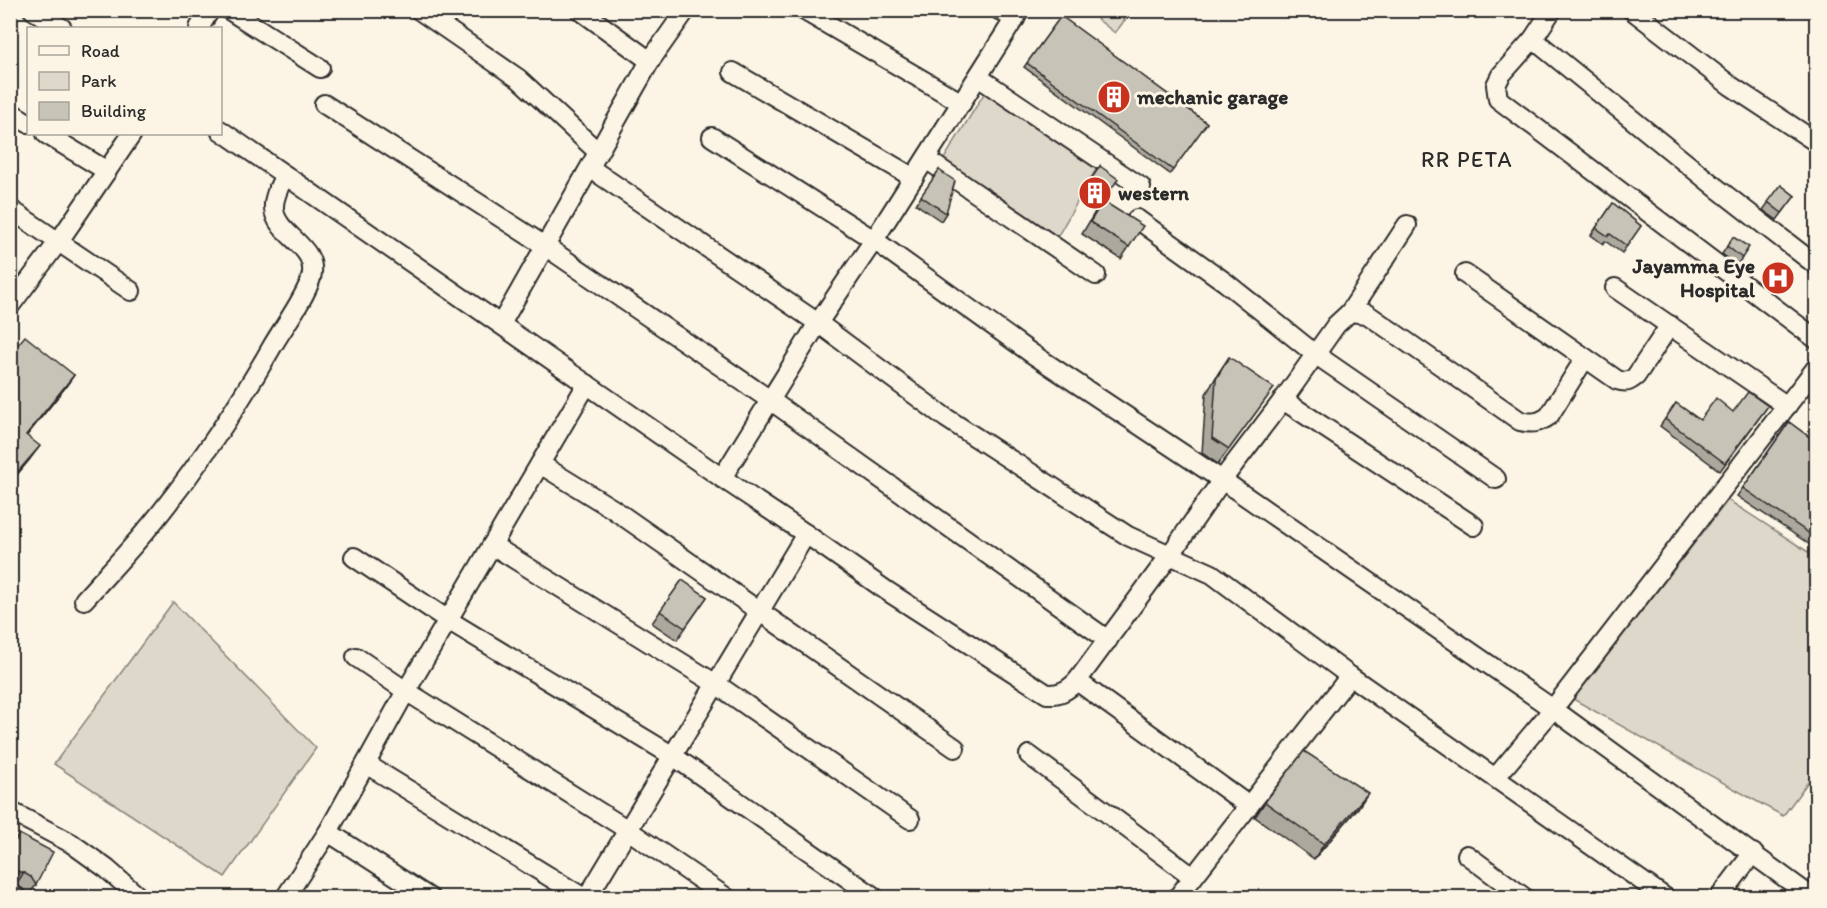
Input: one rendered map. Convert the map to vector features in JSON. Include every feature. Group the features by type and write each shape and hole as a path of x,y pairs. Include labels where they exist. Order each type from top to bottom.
{"street":[{"path":"33,10 60,27"},
{"path":"200,27 210,10"},
{"path":"229,10 320,68"},
{"path":"419,10 519,79 594,160 946,418 1128,536 1212,574 1350,676 1666,897"},
{"path":"580,10 650,61"},
{"path":"501,324 650,61 686,10"},
{"path":"803,10 962,103"},
{"path":"722,478 818,323 1018,15 999,10"},
{"path":"1552,10 1533,39 1496,84 1498,99 1816,339"},
{"path":"1632,10 1731,86 1816,142"},
{"path":"1533,39 1816,265"},
{"path":"733,72 914,178"},
{"path":"978,77 1141,187"},
{"path":"324,104 545,246 770,399 1108,640"},
{"path":"10,112 27,122"},
{"path":"222,131 886,591 1047,694 1068,690 1077,681 1336,325 1350,312 1407,225"},
{"path":"48,135 107,171"},
{"path":"10,306 59,241 131,135"},
{"path":"712,137 874,240 1031,353 1222,480 1553,709 1813,897"},
{"path":"926,159 1096,275"},
{"path":"84,600 160,514 201,460 309,283 312,267 306,251 279,222 274,210 279,188 285,175"},
{"path":"10,209 131,291"},
{"path":"1137,219 1225,282 1315,354 1496,479"},
{"path":"1465,274 1617,380 1624,382 1636,376 1670,326"},
{"path":"1615,288 1787,406"},
{"path":"1350,312 1367,314 1520,421 1527,423 1541,422 1549,416 1585,357"},
{"path":"1496,777 1553,709 1816,368"},
{"path":"285,897 328,832 406,692 587,384"},
{"path":"1283,400 1474,526"},
{"path":"540,464 613,509 955,748"},
{"path":"366,764 585,897 628,830 806,534"},
{"path":"492,545 716,684 910,819"},
{"path":"354,557 448,620 673,756 873,896"},
{"path":"356,657 406,692 628,830 727,897"},
{"path":"1177,897 1350,676"},
{"path":"1077,681 1249,806"},
{"path":"1029,755 1193,877"},
{"path":"10,811 71,843 140,897"},
{"path":"328,832 430,897"},
{"path":"1719,897 1753,853"},
{"path":"1467,855 1525,897"},
{"path":"10,894 17,897"}],"green space":[{"path":"1087,11 1132,11 1115,33"},
{"path":"985,92 1096,169 1048,253 942,162"},
{"path":"1728,500 1816,557 1816,771 1783,816 1573,699"},
{"path":"173,602 316,748 225,877 54,764"}],"building":[{"name":"mechanic garage","path":"1061,16 1207,123 1173,170 1027,63"},
{"name":"western","path":"1100,166 1118,179 1101,205 1083,191"},
{"path":"939,170 955,181 946,213 921,196"},
{"path":"1781,185 1795,196 1782,213 1768,202"},
{"path":"1103,201 1143,226 1129,247 1090,222"},
{"path":"1613,203 1641,226 1627,246 1610,234 1608,236 1596,228"},
{"path":"1733,237 1749,247 1742,258 1727,246"},
{"path":"25,336 74,375 26,435 40,446 15,475 10,470 10,354"},
{"path":"1229,357 1274,388 1229,449 1212,438 1216,379"},
{"path":"1748,392 1768,406 1725,463 1665,419 1676,403 1700,420 1716,398 1733,412"},
{"path":"1789,422 1816,442 1816,538 1743,488"},
{"path":"682,580 707,597 685,628 660,611"},
{"path":"1304,751 1368,793 1324,844 1265,802"},
{"path":"19,834 53,852 36,885 31,877 24,873 17,871 10,875 10,837 16,840"}],"place":[{"name":"mechanic garage","path":"1114,97"},
{"name":"western","path":"1095,193"},
{"name":"Jayamma Eye Hospital","path":"1778,278"}],"district":[{"name":"RR PETA","path":"1467,159"}]}
